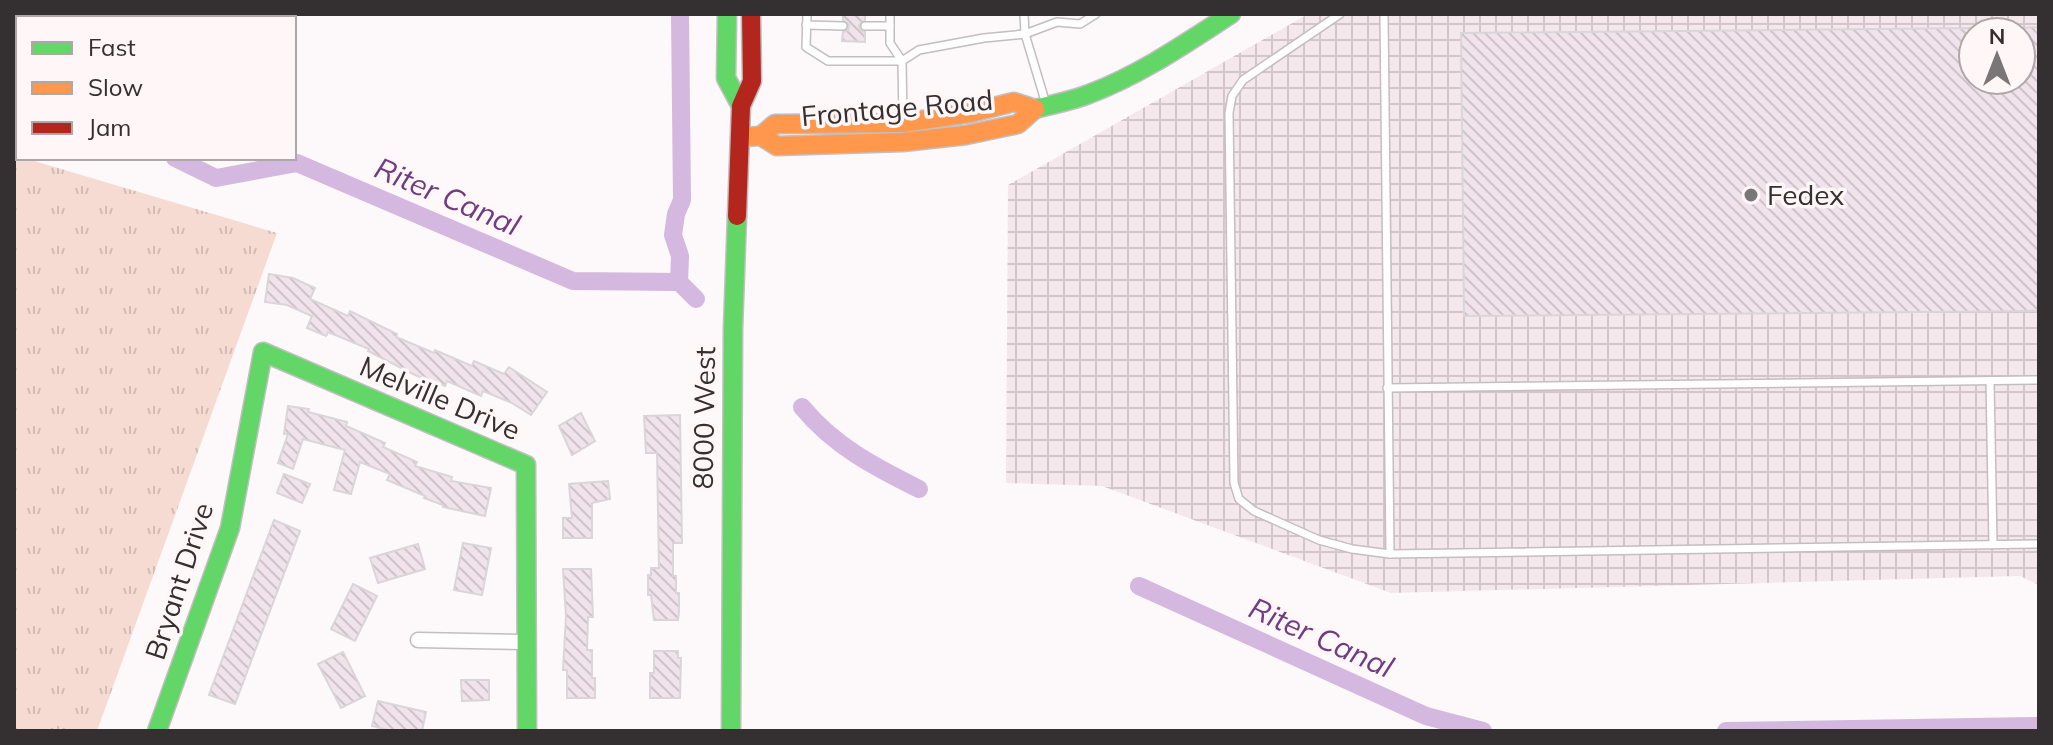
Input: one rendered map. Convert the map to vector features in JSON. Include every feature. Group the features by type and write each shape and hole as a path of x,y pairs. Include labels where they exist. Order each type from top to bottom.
{"street":[{"name":"8000 West","path":"727,14 726,78 741,106"},
{"name":"8000 West","path":"731,731 733,329 741,106 752,81 751,14"},
{"name":"Frontage Road","path":"741,137 761,136 777,146 903,142 966,135 1018,124 1041,107 1088,95 1122,79 1174,51 1231,14"},
{"name":"Frontage Road","path":"761,136 775,124 903,123 970,113 1014,102 1041,107"},
{"name":"Melville Drive","path":"263,352 526,465 527,731"},
{"name":"Bryant Drive","path":"157,731 230,528 263,352"},
{"path":"418,640 527,642"}],"lane":[{"path":"807,14 806,47 828,61 902,61 919,50 1025,34 1057,18 1080,24 1096,14"},
{"path":"890,14 890,43 902,61 903,123"},
{"path":"1024,14 1025,34 1041,107"},
{"path":"1340,14 1243,80 1232,96 1229,113 1234,483 1239,499 1254,511 1319,540 1352,549 1390,554 2039,544"},
{"path":"1384,14 1390,554"},
{"path":"806,25 843,26"},
{"path":"865,26 890,26"},
{"path":"1387,388 2039,380"},
{"path":"1990,381 1993,544"}],"shaded area":[{"path":"1308,14 2039,14 2039,585 2020,576 1391,593 1102,486 1006,483 1008,185"}],"green space":[{"path":"14,155 16,160 31,160 277,233 97,731 14,731"}],"building":[{"path":"843,14 865,14 865,20 859,25 860,30 865,32 865,42 842,41 843,32 848,30 849,25 843,20"},
{"name":"Fedex","path":"2037,27 2039,311 1464,316 1461,33 1957,28 1957,96 2037,96"},
{"path":"269,274 293,278 315,288 310,299 348,316 350,311 397,334 396,337 472,366 474,361 504,374 509,367 547,392 531,415 483,391 481,396 447,381 445,386 415,375 369,349 328,332 326,336 307,328 312,316 287,305 265,302"},
{"path":"288,406 309,409 308,412 347,422 346,426 385,443 383,447 417,462 415,466 452,477 451,481 491,488 485,516 443,507 387,480 390,474 360,462 351,494 334,490 345,450 303,439 293,469 278,463 288,434 284,434"},
{"path":"581,413 595,441 572,455 559,426"},
{"path":"680,415 682,543 673,543 673,576 676,576 676,593 679,593 678,620 654,620 651,595 648,595 648,575 651,575 651,568 659,568 657,453 646,453 644,416"},
{"path":"284,474 310,484 302,503 277,493"},
{"path":"608,481 610,499 592,503 592,538 563,538 563,518 572,518 569,484"},
{"path":"274,520 300,531 235,704 209,695"},
{"path":"463,543 491,548 482,595 454,590"},
{"path":"418,544 425,569 378,583 370,558"},
{"path":"563,569 591,569 593,617 588,617 587,650 592,650 595,698 567,698 567,670 563,670 566,616"},
{"path":"353,584 377,596 355,641 331,629"},
{"path":"654,651 678,651 678,658 681,658 680,698 650,698"},
{"path":"343,652 365,696 341,708 318,664"},
{"path":"461,680 489,680 489,700 462,701"},
{"path":"378,701 426,712 422,731 392,731 372,726"}],"waterway":[{"path":"679,282 680,256 673,235 682,200 680,14"},
{"name":"Riter Canal","path":"179,160 216,178 297,163 573,281 679,282 696,299"},
{"name":"Riter Canal","path":"802,407 841,444 919,489"},
{"name":"Riter Canal","path":"1139,586 1426,716 1483,731"},
{"name":"Riter Canal","path":"1726,731 2039,726"}],"traffic: fast":[{"path":"727,14 726,78 741,106"},
{"path":"1035,109 1083,96 1126,78 1231,14"},
{"path":"731,731 733,329 737,216"},
{"path":"157,731 230,528 263,352 526,465 527,731"}],"traffic: slow":[{"path":"761,136 775,124 903,123 970,113 1014,102 1035,109"},
{"path":"741,137 761,136 777,146 903,142 966,135 1018,124 1035,109"}],"traffic: jam":[{"path":"737,216 741,106 752,81 751,14"}],"place":[{"name":"Fedex","path":"1751,195"}]}
